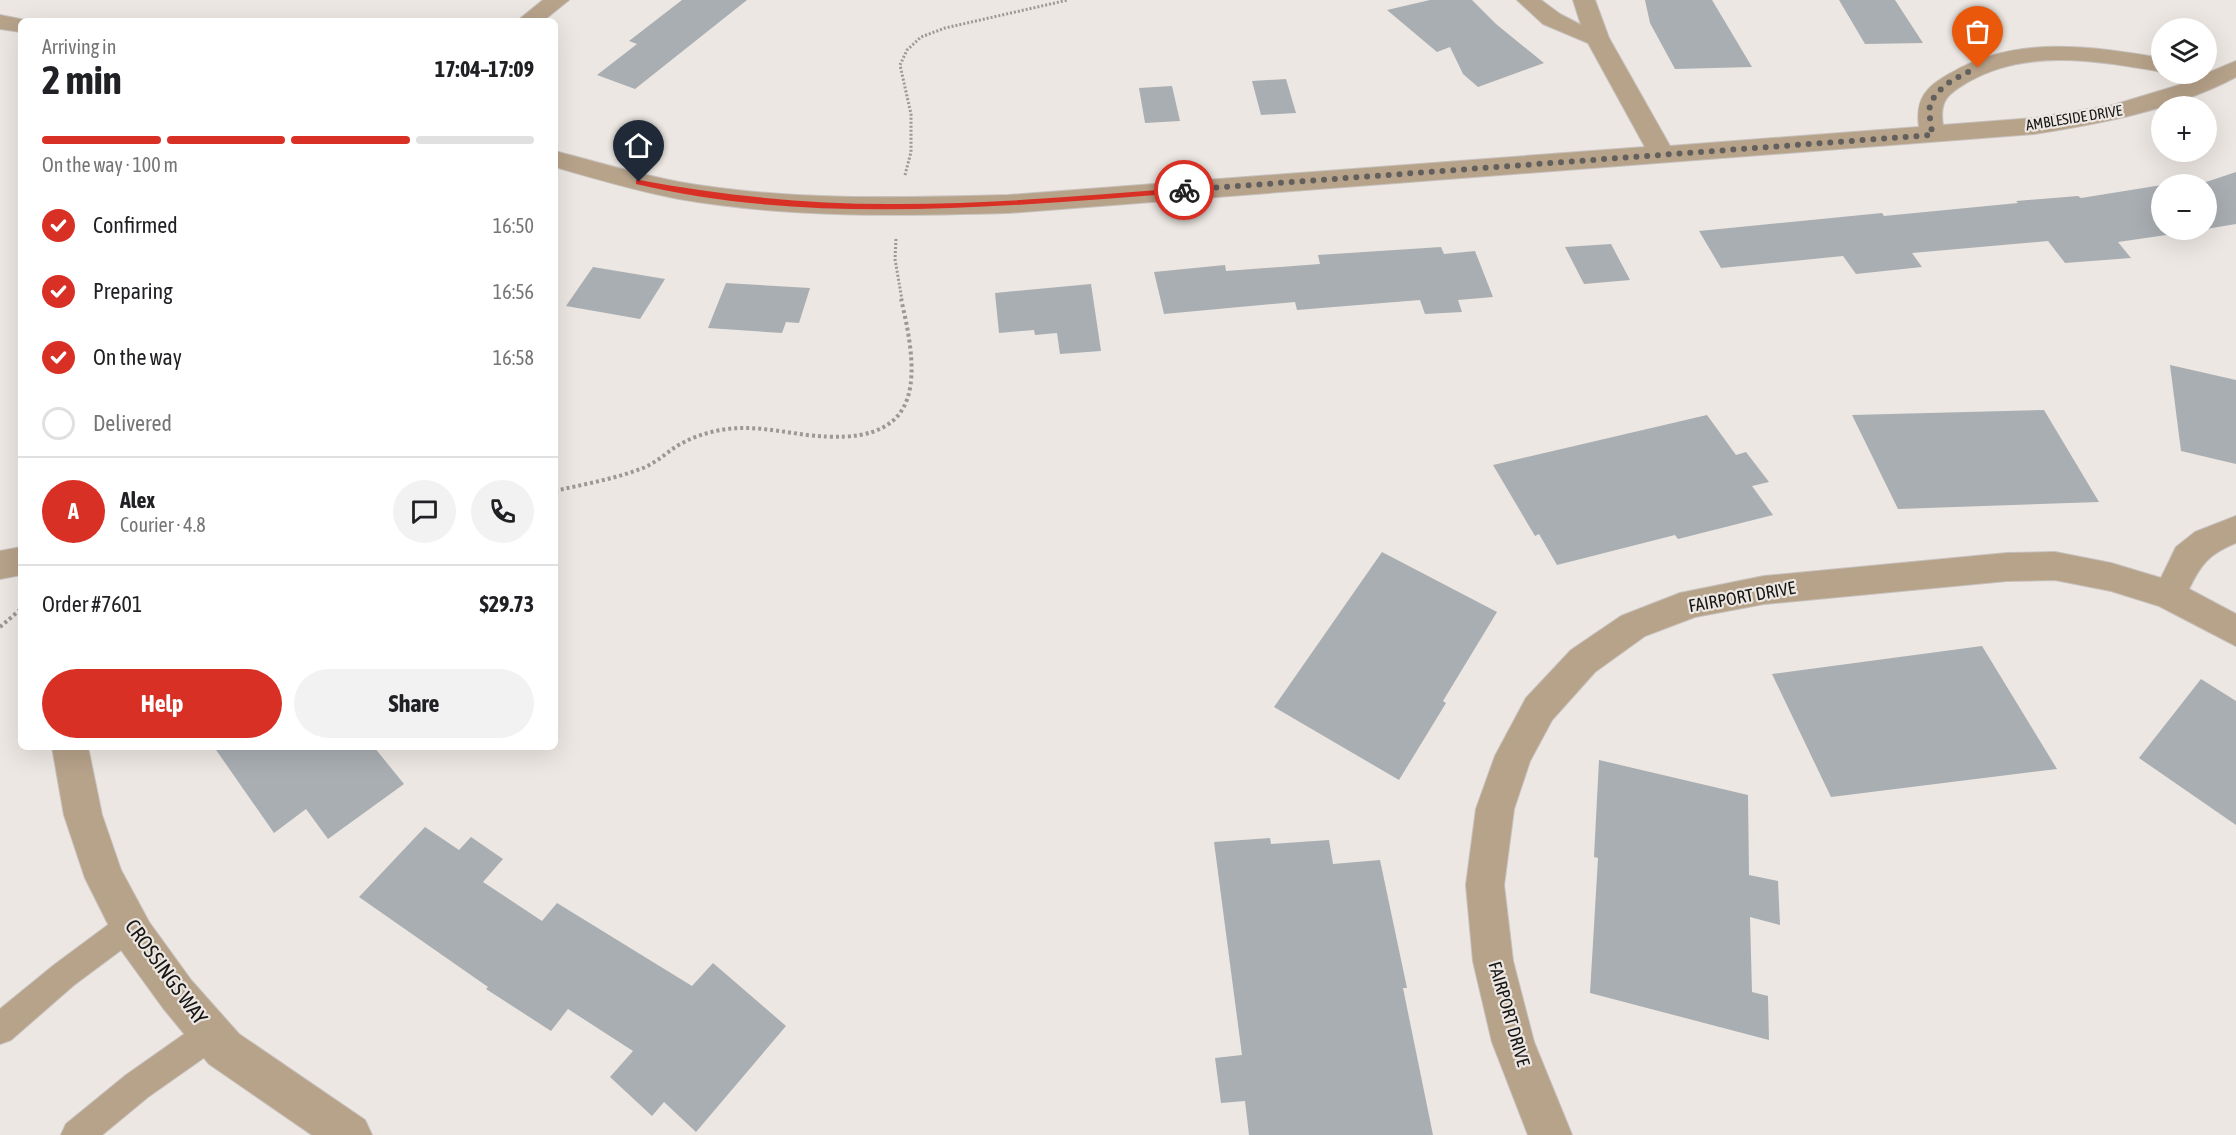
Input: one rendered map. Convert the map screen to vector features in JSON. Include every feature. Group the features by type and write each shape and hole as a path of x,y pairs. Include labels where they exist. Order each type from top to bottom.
{"street":[{"path":"532,18 558,0"},
{"path":"1528,0 1546,17 1572,30 1597,38"},
{"path":"1584,0 1597,38 1661,153"},
{"path":"0,22 18,25"},
{"path":"1932,135 1930,106 1940,91 1963,74 1993,62 2029,56 2073,53 2151,64"},
{"name":"AMBLESIDE DRIVE","path":"2217,73 2236,68"},
{"name":"AMBLESIDE DRIVE","path":"558,160 639,182 698,193 785,203 901,207 1008,204 2034,126 2097,117 2160,102 2189,84"},
{"path":"2169,596 2188,557 2206,541 2236,530"},
{"path":"0,565 18,562"},
{"name":"FAIRPORT DRIVE","path":"1550,1135 1513,1042 1493,961 1485,885 1495,809 1513,756 1539,709 1583,660 1633,626 1692,603 1764,590 2007,567 2055,566 2111,577 2169,596 2236,631"},
{"name":"CROSSINGS WAY","path":"71,750 83,815 104,878 130,926 177,994 224,1049 350,1135"}],"lane":[{"path":"0,1029 64,975 130,926"},
{"path":"76,1135 137,1086 211,1034"}],"path":[{"path":"558,490 613,478 646,466 678,446 707,432 742,428 842,438 872,433 897,418 908,400 913,375 910,342 895,259 911,152 911,114 900,65 907,50 921,37 945,28 1004,13 1068,0"},
{"path":"0,627 18,612"}],"building":[{"path":"682,0 747,0 635,89 597,75 637,44 629,41"},
{"path":"1430,0 1472,0 1496,24 1544,63 1478,87 1463,74 1450,47 1437,52 1387,10"},
{"path":"1645,0 1712,0 1752,67 1675,69 1650,23"},
{"path":"1839,0 1895,0 1923,43 1865,44"},
{"path":"1286,79 1296,113 1261,115 1252,81"},
{"path":"1172,86 1180,121 1145,123 1139,88"},
{"path":"2236,172 2236,224 2217,227 2217,178"},
{"path":"2151,187 2151,237 2118,242 2131,258 2065,263 2048,241 1912,253 1922,267 1856,274 1843,256 1721,268 1699,231 1882,213 1884,216 2018,203 2016,201 2078,196 2081,198"},
{"path":"1611,244 1630,280 1584,284 1565,247"},
{"path":"1441,247 1444,254 1475,251 1493,297 1458,300 1462,312 1425,314 1420,300 1297,310 1295,302 1164,314 1154,272 1225,265 1226,271 1320,264 1318,255"},
{"path":"593,267 665,279 640,319 566,306"},
{"path":"726,283 810,288 799,323 786,322 782,333 708,328"},
{"path":"1091,284 1101,351 1060,354 1057,333 1035,335 1034,330 999,333 995,293"},
{"path":"2170,365 2236,380 2236,464 2181,451"},
{"path":"2044,410 2099,502 1898,509 1852,415"},
{"path":"1707,415 1736,455 1746,452 1769,482 1752,486 1773,515 1678,539 1675,535 1557,565 1539,534 1535,536 1493,465"},
{"path":"1382,552 1497,612 1399,780 1274,707"},
{"path":"1982,646 2057,769 1831,797 1772,674"},
{"path":"2201,679 2236,701 2236,825 2139,758"},
{"path":"216,750 376,750 404,784 328,839 306,809 274,833"},
{"path":"1599,760 1748,795 1749,875 1778,881 1780,925 1750,917 1752,992 1768,996 1769,1040 1590,993 1598,858 1594,857"},
{"path":"425,827 459,850 471,837 503,859 483,882 542,921 557,903 692,986 713,963 786,1026 696,1132 664,1102 652,1116 610,1077 633,1051 568,1009 551,1031 486,989 488,987 359,897"},
{"path":"1270,838 1271,844 1329,840 1333,864 1380,860 1407,988 1403,988 1433,1135 1249,1135 1245,1101 1221,1103 1215,1058 1242,1055 1214,842"}],"way so far":[{"path":"1184,190 1661,153 1932,135 1930,106 1940,91 1963,74 1978,68"}],"route":[{"path":"639,182 698,193 785,203 901,207 1008,204 1184,190"}]}
